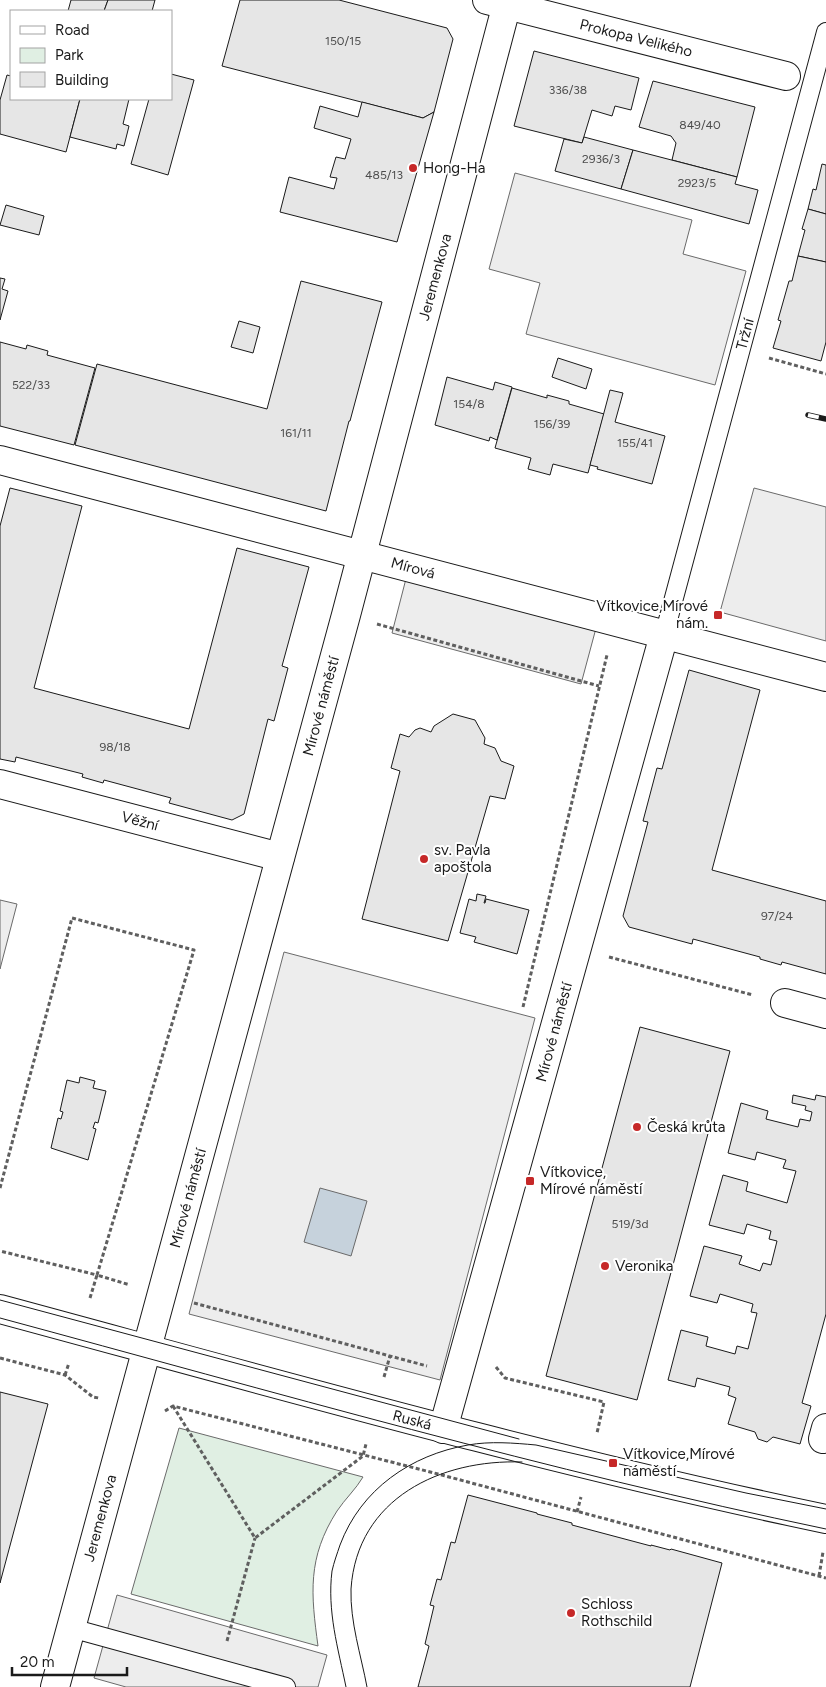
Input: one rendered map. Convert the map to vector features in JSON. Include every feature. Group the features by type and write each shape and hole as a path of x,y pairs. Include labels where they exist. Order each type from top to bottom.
{"street":[{"name":"Prokopa Velikého","path":"500,2 786,76"},
{"name":"Jeremenkova","path":"362,555 500,2"},
{"name":"Mírová","path":"0,460 664,636 826,677"},
{"name":"Mírové náměstí","path":"147,1350 362,555"},
{"name":"Mírové náměstí","path":"443,1429 664,636"},
{"name":"Věžní","path":"0,784 280,857"},
{"path":"785,1003 826,1014"},
{"name":"Ruská","path":"0,1310 443,1429 589,1466 744,1502 825,1531"},
{"name":"Jeremenkova","path":"55,1687 147,1350"}],"lane":[{"name":"Tržní","path":"664,636 826,32"},
{"path":"71,1628 286,1687"}],"path":[{"path":"740,350 826,374"},
{"path":"346,615 599,686 521,1014"},
{"path":"0,1188 72,918 194,950 97,1275 0,1251"},
{"path":"577,948 785,1003"},
{"path":"192,1303 430,1367"},
{"path":"0,1358 66,1375 93,1397 130,1407"},
{"path":"495,1366 505,1378 604,1402 577,1512"},
{"path":"255,1538 173,1406 438,1474 826,1578"},
{"path":"220,1669 255,1538 363,1456"},
{"path":"819,1576 825,1531"}],"green space":[{"path":"179,1428 363,1477 337,1511 320,1545 316,1561 313,1593 318,1646 131,1594"}],"shaded area":[{"path":"515,173 692,220 683,254 746,271 715,385 526,334 540,283 489,269"},
{"path":"754,488 826,507 826,641 720,612"},
{"path":"409,567 599,617 581,684 392,633"},
{"path":"0,900 17,904 0,969"},
{"path":"284,952 535,1018 440,1380 189,1314"},
{"path":"320,1188 367,1201 351,1256 304,1242"},
{"path":"117,1595 327,1655 318,1687 126,1687 94,1678"}],"building":[{"path":"71,0 108,0 104,10 68,10"},
{"path":"108,0 155,0 152,10 104,10"},
{"path":"240,0 339,0 447,28 453,39 434,112 423,118 222,66"},
{"path":"534,51 639,78 631,110 615,106 612,116 592,110 582,143 514,126"},
{"path":"172,74 194,80 168,175 131,164 149,100 172,100"},
{"path":"7,75 10,76 10,100 80,100 66,152 0,134 0,100"},
{"path":"653,81 755,107 737,177 672,160 676,143 671,136 639,127"},
{"path":"80,100 129,100 123,124 129,126 124,146 117,144 116,149 70,137"},
{"path":"362,102 423,118 434,112 397,242 280,212 289,177 334,189 337,178 330,177 336,157 345,159 351,139 314,128 320,106 358,117"},
{"path":"584,137 633,150 621,189 555,171 564,139 582,143"},
{"path":"633,150 737,177 735,184 758,190 749,224 621,189"},
{"path":"822,164 826,165 826,214 808,209 813,189 816,190"},
{"path":"6,205 44,216 39,235 0,225"},
{"path":"808,209 826,214 826,262 798,256 805,230 802,229"},
{"path":"798,256 826,262 826,342 821,361 773,348 781,321 778,320 789,281 792,281"},
{"path":"0,278 5,279 2,289 8,291 0,320"},
{"path":"301,281 382,302 326,511 75,445 97,364 267,409"},
{"path":"239,321 260,327 253,353 231,347"},
{"path":"0,342 26,349 27,345 48,351 47,355 95,368 74,445 0,426"},
{"path":"558,358 592,369 586,389 552,377"},
{"path":"447,377 493,390 495,382 512,387 497,440 490,437 489,441 435,425"},
{"path":"512,388 547,398 547,395 569,401 569,404 604,414 588,473 553,464 550,475 528,469 531,458 495,448"},
{"path":"610,390 623,393 615,422 665,436 652,484 597,469 598,467 590,465"},
{"path":"10,488 82,506 34,688 189,729 237,548 309,567 282,666 288,668 274,721 268,719 244,814 232,820 169,803 171,798 104,780 103,783 82,777 83,774 16,757 15,762 0,759 0,526"},
{"path":"689,670 760,690 712,870 826,901 826,974 782,962 781,965 760,959 760,957 693,939 692,944 629,927 623,916 648,822 643,821 657,768 662,769"},
{"name":"sv. Pavla apoštola","path":"453,714 475,720 485,738 484,744 495,748 501,761 514,766 505,799 490,796 448,941 362,919 400,771 391,768 400,734 409,737 415,730 420,728 431,732 434,726"},
{"path":"477,894 486,896 484,903 486,899 529,910 517,954 474,942 476,937 460,933 469,899 476,901"},
{"path":"640,1027 730,1051 637,1400 546,1376"},
{"path":"80,1077 95,1081 93,1088 106,1091 98,1123 95,1122 93,1128 96,1129 88,1160 51,1148 58,1118 61,1119 63,1112 60,1111 67,1080 79,1083"},
{"path":"793,1095 815,1100 816,1095 826,1097 826,1314 802,1403 811,1406 800,1444 773,1437 767,1442 758,1439 755,1432 728,1424 736,1398 728,1395 730,1387 697,1378 695,1387 668,1380 681,1330 708,1337 706,1346 735,1354 737,1346 748,1349 757,1313 751,1312 753,1304 720,1294 717,1303 690,1296 704,1246 742,1256 739,1264 760,1271 763,1263 771,1265 777,1241 769,1239 771,1231 747,1224 744,1234 709,1225 723,1175 748,1182 746,1191 787,1203 796,1171 783,1168 786,1160 757,1152 755,1160 728,1153 741,1103 768,1111 766,1119 798,1127 800,1119 810,1121 812,1112 805,1110 806,1106 792,1103"},
{"path":"0,1392 48,1404 0,1583"},
{"path":"468,1495 572,1523 572,1525 722,1563 690,1687 418,1687 429,1646 425,1644 434,1606 430,1605 437,1579 441,1580 451,1542 455,1543"}],"tram line":[{"path":"0,1300 519,1439"},
{"path":"0,1318 411,1430 618,1482 826,1529"},
{"path":"346,1687 334,1629 331,1601 332,1571 340,1545 349,1525 375,1491 408,1466 427,1457 447,1450 485,1443 536,1445 746,1493 826,1509"},
{"path":"367,1687 354,1626 351,1589 357,1557 369,1530 386,1508 408,1490 434,1477 462,1468 492,1463 522,1462"}],"railway":[{"path":"808,415 826,419"}],"place":[{"name":"Hong-Ha","path":"413,168"},
{"name":"Vítkovice,Mírové nám.","path":"718,615"},
{"name":"sv. Pavla apoštola","path":"424,859"},
{"name":"Česká krůta","path":"637,1127"},
{"name":"Vítkovice, Mírové náměstí","path":"530,1181"},
{"name":"Veronika","path":"605,1266"},
{"name":"Vítkovice,Mírové náměstí","path":"613,1463"},
{"name":"Schloss Rothschild","path":"571,1613"}]}
